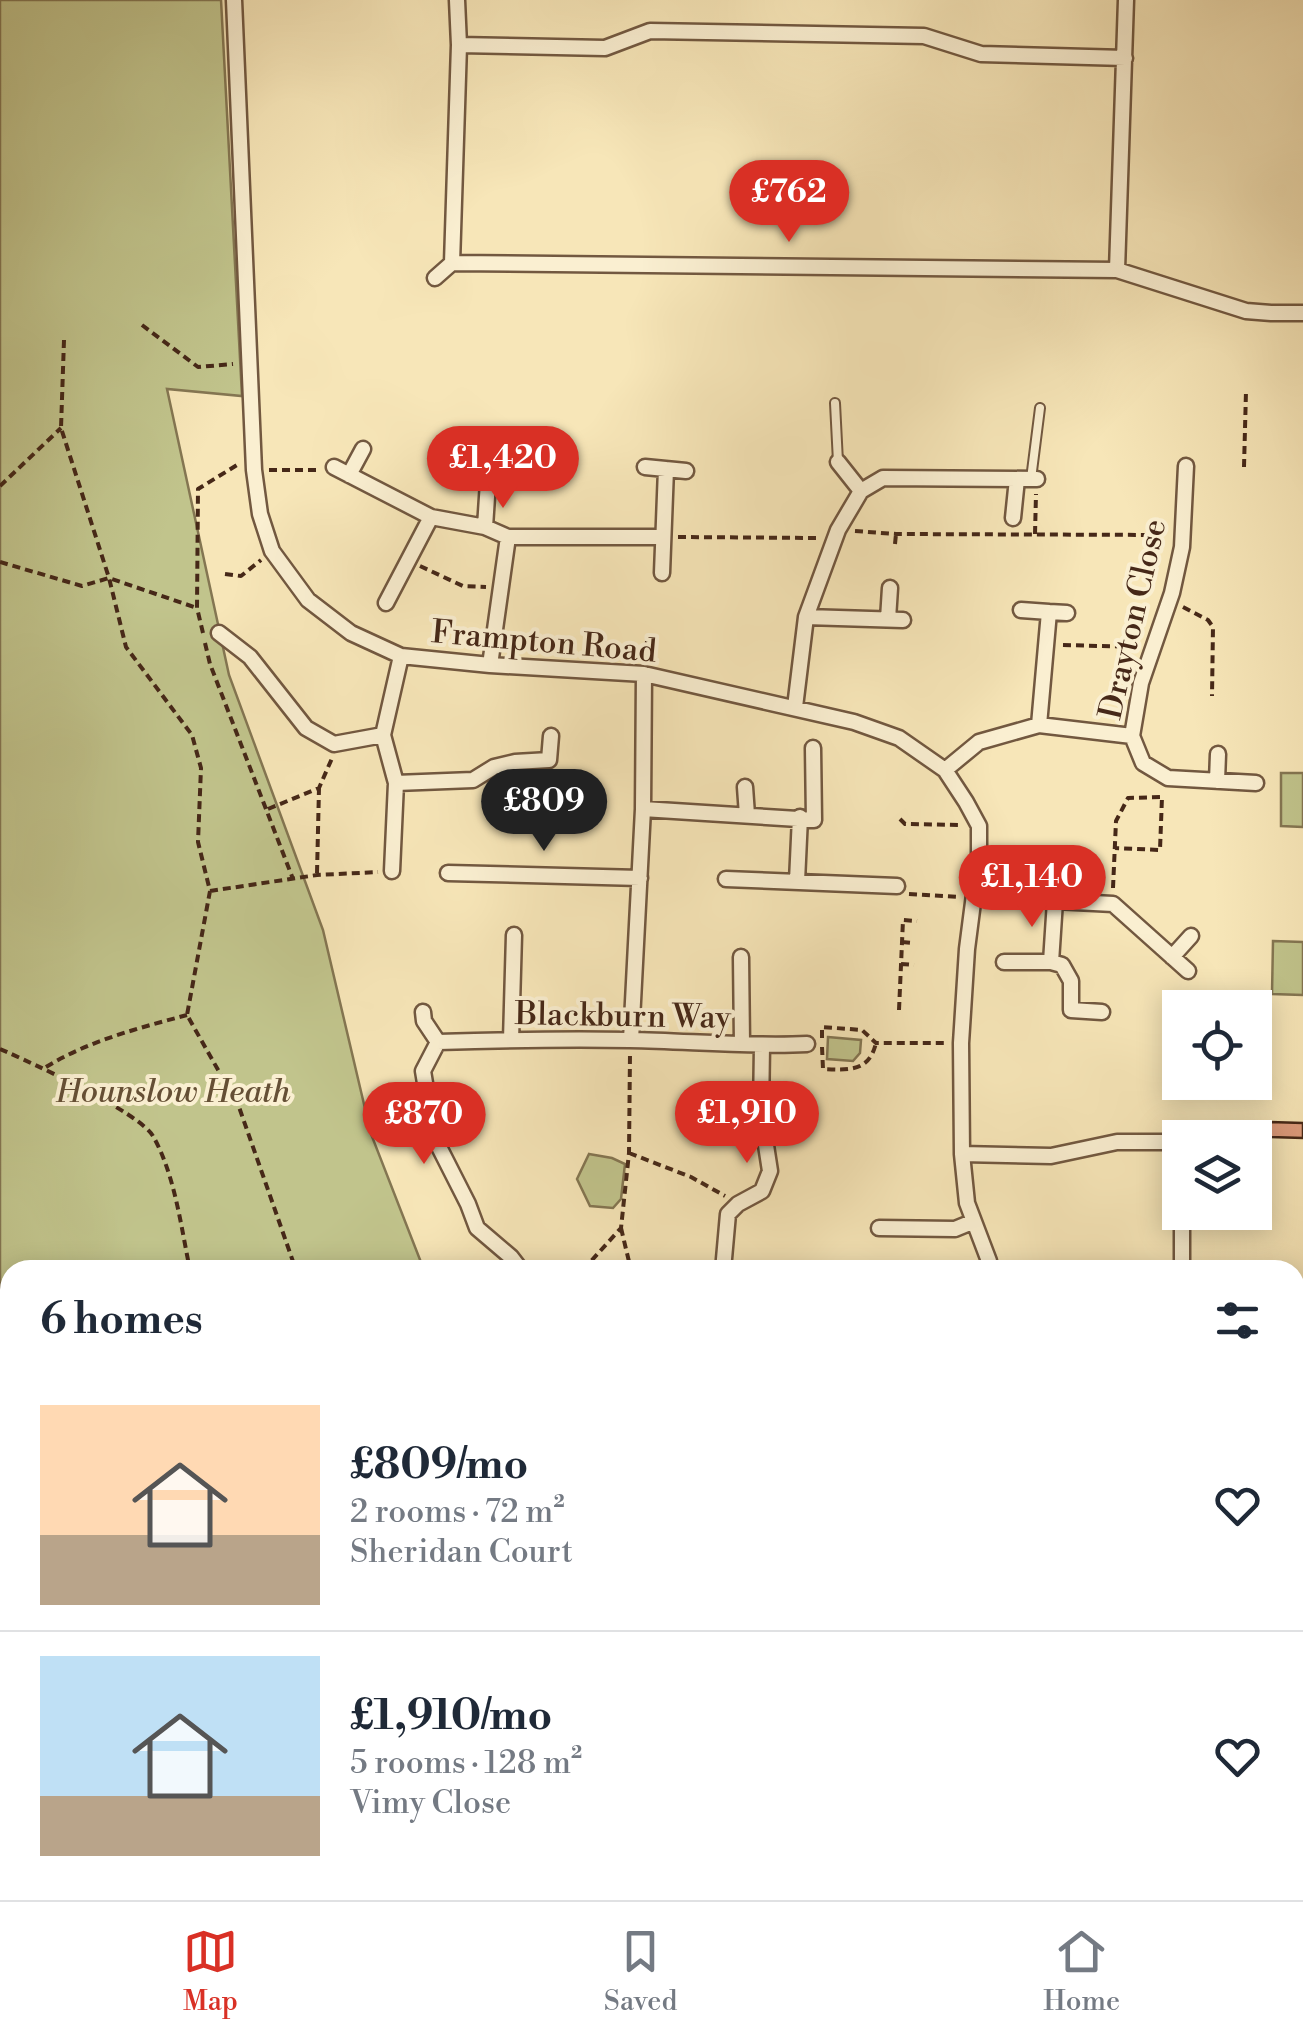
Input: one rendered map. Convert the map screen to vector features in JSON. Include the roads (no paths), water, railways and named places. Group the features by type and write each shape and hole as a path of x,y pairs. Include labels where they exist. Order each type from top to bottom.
{"street":[{"name":"Frampton Road","path":"234,0 254,462 260,514 272,551 308,600 352,633 401,656 644,674 794,707 900,738 945,770 979,826 975,897"},
{"path":"452,263 458,0"},
{"path":"1117,270 1126,0"},
{"path":"459,45 606,48 650,31 924,36 981,54 1125,58"},
{"path":"436,278 452,263 1117,270 1246,311 1303,313"},
{"path":"484,527 491,436"},
{"path":"349,474 362,449"},
{"path":"838,462 861,490"},
{"name":"Drayton Close","path":"1186,466 1184,535 1170,600 1141,683 1132,736 1143,762 1168,778 1256,783"},
{"path":"334,467 431,517 484,527 508,537 663,537"},
{"path":"645,467 686,471"},
{"path":"662,573 666,469"},
{"path":"794,707 806,617 838,530 861,490 883,478 1027,479 1013,518"},
{"path":"386,602 431,517"},
{"path":"490,665 508,537"},
{"path":"806,617 896,620 890,588"},
{"path":"1021,610 1067,613"},
{"path":"1040,725 1049,612"},
{"path":"219,633 250,657 306,728 334,744 383,735"},
{"path":"392,871 396,783 383,735 401,656"},
{"path":"630,1040 643,808 644,674"},
{"path":"945,770 979,742 1040,725 1132,736"},
{"path":"396,783 473,780 494,767 549,760 551,736"},
{"path":"643,808 814,820 813,748"},
{"path":"1218,754 1218,781"},
{"path":"745,787 747,816"},
{"path":"797,881 800,817"},
{"path":"448,872 640,878"},
{"path":"726,879 897,886"},
{"path":"989,1260 967,1204 962,1154 961,1043 975,897 1113,904 1188,971"},
{"path":"1052,962 1056,901"},
{"path":"511,1040 514,935"},
{"path":"1172,956 1191,936"},
{"path":"741,956 742,1043"},
{"path":"1004,962 1062,965 1071,982 1071,1010 1102,1012"},
{"path":"422,1012 438,1042 423,1071 434,1137 477,1228 512,1260"},
{"name":"Blackburn Way","path":"438,1042 630,1040 762,1046 807,1044"},
{"path":"723,1260 728,1214 762,1191 770,1171 761,1113 762,1046"},
{"path":"962,1154 1051,1156 1117,1142 1162,1142"},
{"path":"879,1228 955,1228 972,1222"},
{"path":"1182,1230 1182,1260"}],"lane":[{"path":"835,403 838,462"},
{"path":"1027,479 1040,408"}],"park label":[{"name":"Hounslow Heath","path":"173,1091"}]}
